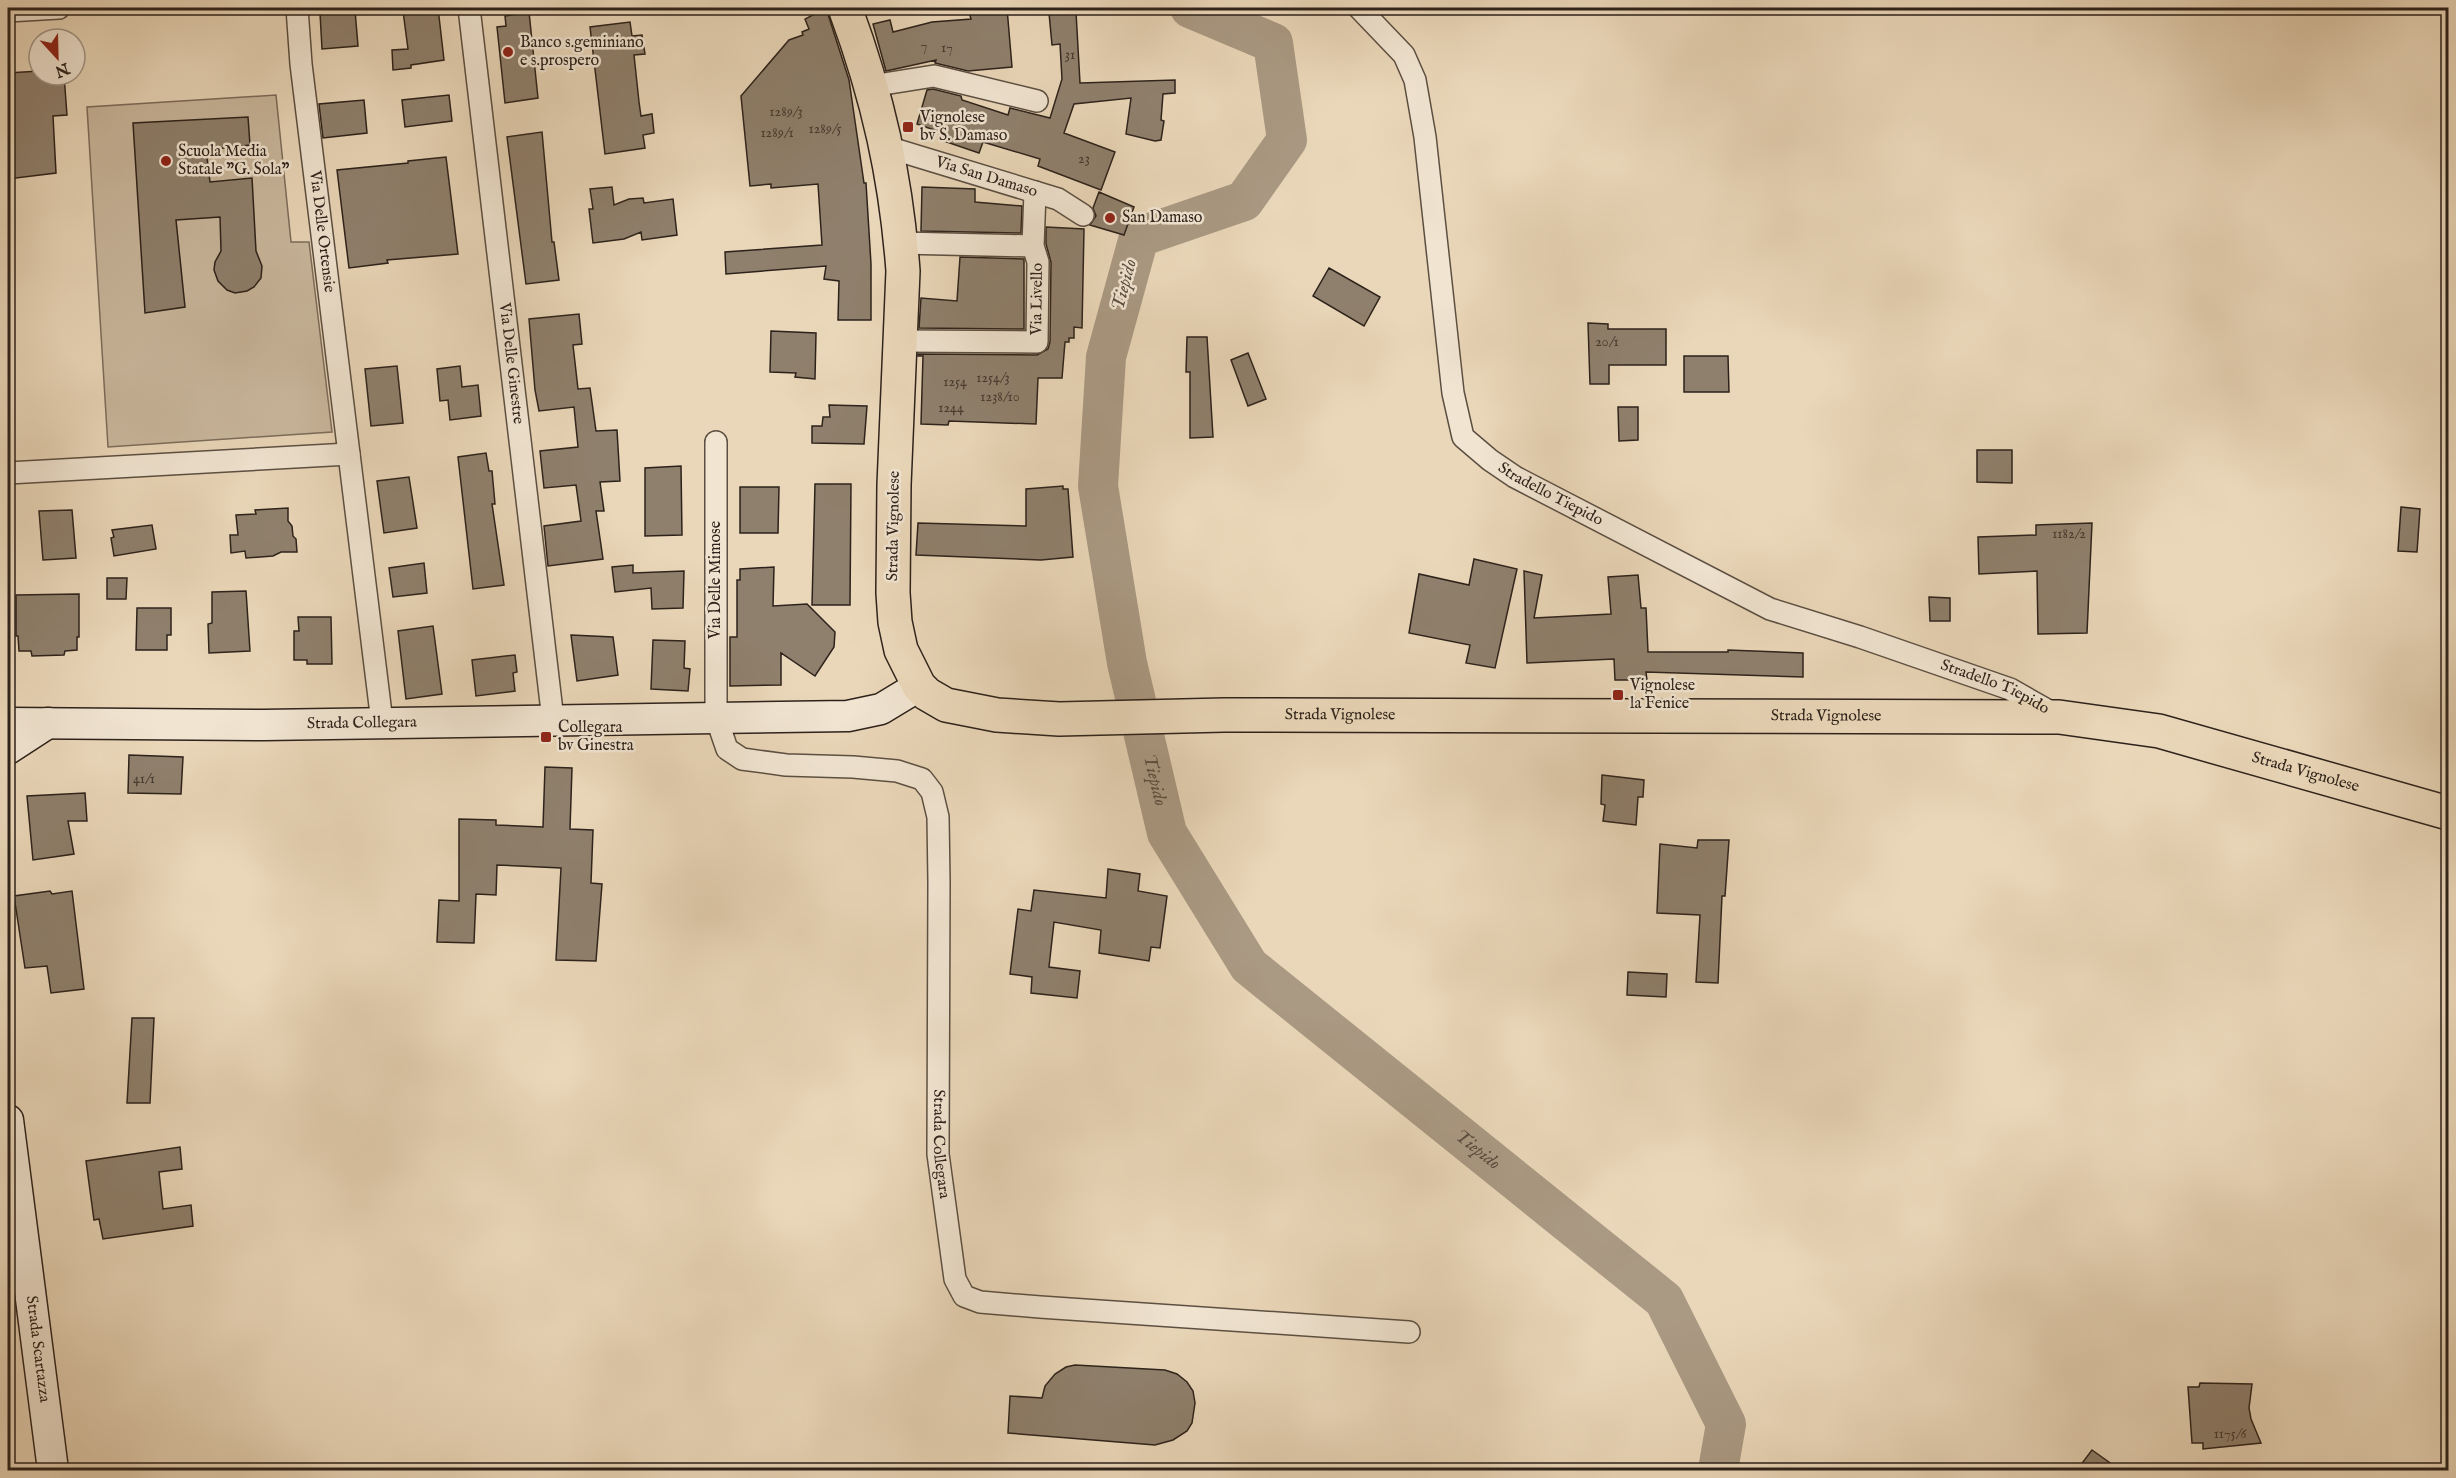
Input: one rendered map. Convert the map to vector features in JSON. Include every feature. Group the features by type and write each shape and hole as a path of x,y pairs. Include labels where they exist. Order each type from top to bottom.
{"main road":[{"name":"Strada Vignolese","path":"845,8 871,86 887,147 901,243 903,271 894,485 895,622 901,650 919,686 935,700 966,711 1059,719 1224,715 2059,717 2159,731 2448,813"}],"street":[{"path":"8,11 59,8"},
{"name":"Via Delle Ortensie","path":"297,8 301,64 382,722"},
{"name":"Via Delle Ginestre","path":"469,8 553,720"},
{"name":"Stradello Tiepido","path":"1359,8 1404,55 1415,80 1425,137 1453,393 1463,437 1515,477 1770,609 1860,637 2010,689 2059,717"},
{"path":"871,86 934,76 1037,101"},
{"name":"Via San Damaso","path":"887,147 1058,199 1083,215"},
{"name":"Via Livello","path":"900,341 1037,342 1038,262 1033,246 1035,192"},
{"path":"901,243 1033,246"},
{"name":"Via Delle Mimose","path":"716,442 716,717"},
{"path":"8,473 349,454"},
{"name":"Strada Collegara","path":"8,723 264,725 859,715 881,709 919,686"},
{"name":"Strada Collegara","path":"716,717 727,749 742,759 786,765 897,771 922,778 932,792 938,817 939,872 938,1154 955,1279 964,1296 980,1302 1040,1307 1409,1332"},
{"path":"8,749 50,722"},
{"name":"Strada Scartazza","path":"8,1120 54,1470"}],"shaded area":[{"path":"276,95 291,242 309,242 332,432 108,447 87,107"}],"building":[{"path":"438,8 444,60 393,70 392,50 408,49 403,11"},
{"path":"826,8 849,80 864,183 866,183 871,264 871,320 838,320 839,281 824,279 826,266 726,274 725,252 822,245 818,184 771,188 771,184 750,186 741,96 789,40 803,35 802,32 809,29 805,19"},
{"path":"968,8 1007,8 1012,67 968,71 935,63 936,60 886,71 873,24 890,20 893,32 932,22 971,19"},
{"path":"355,10 358,46 322,49 320,13"},
{"path":"529,12 538,98 505,103 497,27 506,26 505,16"},
{"path":"1076,12 1080,83 1175,80 1175,93 1163,94 1161,120 1164,121 1161,140 1155,141 1126,134 1131,98 1074,104 1064,133 1115,152 1101,190 1038,166 1040,159 983,142 979,153 938,139 940,132 917,124 927,90 933,89 961,96 962,100 1008,115 1010,108 1050,118 1062,79 1060,44 1052,45 1049,13"},
{"path":"630,22 632,36 642,35 645,54 634,55 641,116 652,114 654,133 643,135 645,148 605,154 590,27"},
{"path":"27,72 27,87 65,87 67,115 53,116 56,173 8,179 8,73"},
{"path":"449,95 452,121 405,127 402,100"},
{"path":"364,100 367,133 323,138 319,104"},
{"path":"248,117 250,145 206,150 210,182 252,178 256,251 262,266 261,278 254,287 247,291 235,293 227,290 218,281 214,270 215,262 221,251 220,217 176,220 185,307 145,313 133,123"},
{"path":"542,132 552,242 554,242 559,280 526,284 507,137"},
{"path":"446,157 458,254 387,260 388,263 349,268 337,170"},
{"path":"612,187 614,205 629,199 643,198 644,203 673,199 677,235 642,240 641,232 624,239 593,243 589,209 593,209 590,189"},
{"path":"922,187 975,189 975,202 1022,206 1021,233 921,231"},
{"name":"San Damaso","path":"1099,192 1134,207 1124,235 1090,225 1096,216 1093,208"},
{"path":"1046,227 1084,229 1082,328 1074,327 1074,338 1069,338 1069,342 1065,342 1062,378 1038,378 1036,424 949,421 948,425 921,424 923,356 918,356 918,354 1037,355 1048,349 1051,262 1046,244"},
{"path":"960,257 1024,259 1024,329 919,328 921,298 957,301"},
{"path":"1329,268 1380,297 1364,326 1313,296"},
{"path":"579,314 582,344 573,345 578,389 590,388 596,431 617,430 620,481 600,482 604,511 596,511 603,559 548,566 544,526 581,521 576,485 544,488 540,451 578,447 574,407 539,411 529,319"},
{"path":"1588,323 1608,324 1608,329 1666,329 1666,365 1609,365 1609,384 1590,384"},
{"path":"771,331 816,333 815,379 795,377 796,373 770,372"},
{"path":"1187,337 1207,337 1213,437 1190,438 1190,372 1186,372"},
{"path":"1248,353 1266,399 1248,406 1231,360"},
{"path":"1684,356 1728,356 1729,392 1684,392"},
{"path":"397,366 403,423 371,426 365,369"},
{"path":"460,366 462,387 478,385 481,416 450,420 448,400 440,401 437,369"},
{"path":"829,405 867,406 864,444 812,443 812,426 822,426 823,417 830,417"},
{"path":"1618,407 1638,407 1638,440 1619,441"},
{"path":"1977,450 2012,450 2012,483 1977,482"},
{"path":"486,453 489,471 492,471 495,504 492,504 504,585 473,589 458,457"},
{"path":"681,466 682,535 645,536 645,468"},
{"path":"409,477 417,528 384,533 377,481"},
{"path":"815,484 851,484 850,605 812,605"},
{"path":"1063,486 1063,489 1068,489 1073,557 1041,560 916,555 918,523 1026,526 1026,489"},
{"path":"740,487 779,487 778,533 740,533"},
{"path":"2401,507 2420,509 2417,552 2398,551"},
{"path":"288,508 288,521 296,539 297,552 281,552 273,556 246,558 245,551 231,553 230,535 238,535 236,515 256,514 255,510"},
{"path":"72,510 76,558 43,560 39,511"},
{"path":"2092,523 2087,633 2038,634 2037,571 1979,574 1978,537 2036,535 2036,525"},
{"path":"152,525 156,549 114,556 112,530"},
{"path":"1474,559 1517,569 1495,668 1466,663 1470,645 1409,633 1419,574 1469,585"},
{"path":"424,563 427,593 393,597 389,568"},
{"path":"633,565 633,573 684,571 683,608 652,609 651,588 615,592 612,567"},
{"path":"774,567 773,606 807,604 835,632 834,647 815,676 781,653 781,685 730,686 730,637 737,637 737,580 740,580 740,569"},
{"path":"1524,571 1542,575 1534,618 1611,614 1608,577 1638,575 1641,608 1646,608 1648,652 1728,652 1728,650 1803,653 1803,677 1646,672 1647,680 1615,680 1614,659 1527,663"},
{"path":"107,578 127,578 126,599 107,599"},
{"path":"246,591 250,651 209,653 208,624 212,623 212,592"},
{"path":"79,594 77,650 65,651 64,655 32,656 31,651 19,651 18,636 16,636 16,595"},
{"path":"1929,597 1950,598 1950,621 1930,621"},
{"path":"137,608 171,608 171,635 167,635 167,650 136,650"},
{"path":"298,617 331,617 332,664 307,664 307,660 294,660 294,631 299,631"},
{"path":"433,626 442,694 406,699 398,631"},
{"path":"571,635 613,637 618,675 577,681"},
{"path":"653,640 685,641 684,668 690,669 688,691 651,689"},
{"path":"515,655 517,672 513,673 515,691 476,696 472,660"},
{"path":"129,755 183,757 181,794 128,793"},
{"path":"545,767 572,768 570,829 593,830 591,883 602,884 596,961 556,960 561,868 497,865 496,895 476,894 474,943 437,942 439,900 459,901 459,819 496,820 496,825 543,827"},
{"path":"1602,775 1644,780 1643,797 1638,797 1636,825 1603,821 1605,805 1601,804"},
{"path":"85,793 87,821 68,821 74,854 33,860 27,796"},
{"path":"1698,840 1729,840 1725,896 1722,896 1718,983 1696,982 1700,915 1657,913 1660,844 1697,848"},
{"path":"1108,869 1140,874 1138,891 1167,896 1160,948 1151,947 1149,961 1099,953 1101,930 1054,922 1049,967 1080,971 1077,998 1031,993 1032,977 1010,974 1018,909 1031,911 1034,890 1106,898"},
{"path":"50,891 52,894 72,891 84,989 51,993 47,966 25,968 14,896"},
{"path":"1628,972 1667,974 1666,997 1627,995"},
{"path":"132,1018 154,1018 150,1103 127,1103"},
{"path":"180,1147 182,1169 159,1172 163,1209 191,1205 193,1226 103,1239 99,1219 94,1220 86,1161"},
{"path":"1075,1365 1165,1370 1177,1374 1193,1391 1195,1403 1192,1423 1187,1431 1173,1440 1155,1445 1008,1433 1010,1396 1042,1398 1045,1386 1055,1374 1066,1367"},
{"path":"2200,1383 2252,1384 2249,1408 2261,1443 2203,1449 2203,1443 2192,1443 2188,1387 2199,1387"},
{"path":"2092,1450 2120,1470 2077,1470"}],"waterway":[{"name":"Tiepido","path":"1190,8 1273,43 1287,140 1244,201 1139,237 1106,357 1098,486 1127,663 1167,833 1249,966 1664,1300 1726,1424 1718,1470"}],"place":[{"name":"Banco s.geminiano e s.prospero","path":"508,52"},
{"name":"Vignolese bv S. Damaso","path":"908,127"},
{"name":"Scuola Media Statale \"G. Sola\"","path":"166,161"},
{"name":"San Damaso","path":"1110,218"},
{"name":"Vignolese la Fenice","path":"1618,695"},
{"name":"Collegara bv Ginestra","path":"546,737"}]}
